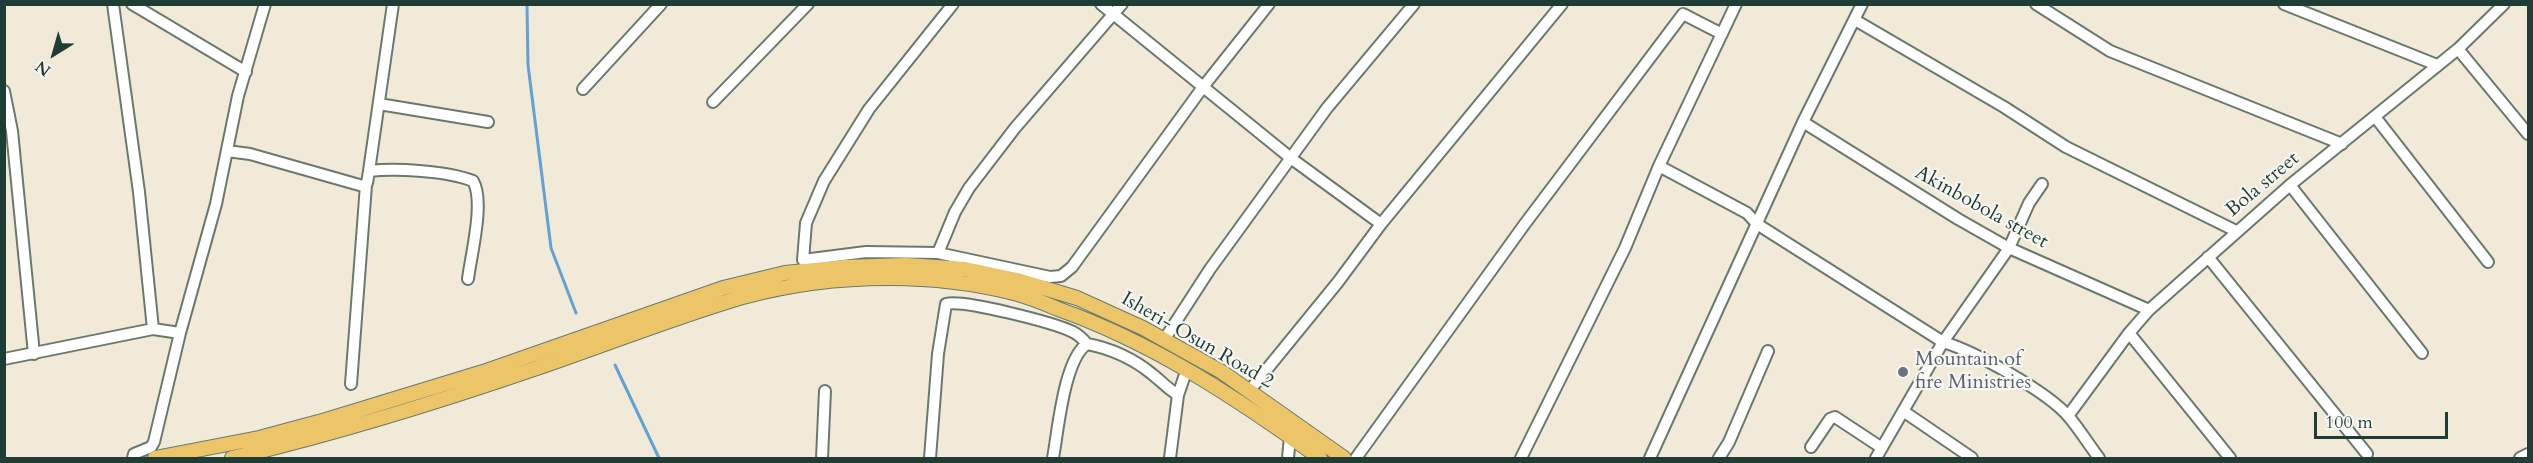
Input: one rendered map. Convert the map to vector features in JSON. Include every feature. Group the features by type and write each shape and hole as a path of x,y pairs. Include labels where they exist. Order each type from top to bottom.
{"main road":[{"name":"Isheri- Osun Road 2","path":"155,459 259,438 326,420 483,372 723,288 785,273 855,266 906,265 965,269 1077,298 1164,340 1250,390 1344,459"},
{"path":"232,459 352,427 498,381 727,301 788,287 906,279 964,283 1017,294 1118,332 1187,369 1320,459"}],"street":[{"path":"113,4 140,192 153,329"},
{"path":"132,4 246,72"},
{"path":"133,459 134,454 151,447 154,442 180,333 216,204 238,96 265,4"},
{"path":"351,384 366,185 393,4"},
{"path":"583,89 661,4"},
{"path":"713,102 808,4"},
{"path":"953,4 869,109 824,181 806,223 803,260 866,252 938,253 1050,277 1061,276 1072,267 1203,87 1269,4"},
{"path":"1101,4 1292,159 1381,224"},
{"path":"938,253 955,213 969,188 1016,128 1122,4"},
{"path":"1164,340 1210,269 1327,108 1414,4"},
{"path":"1250,390 1338,282 1381,224 1562,4"},
{"path":"1521,459 1625,248 1659,166 1736,4"},
{"path":"1650,459 1803,122 1862,4"},
{"path":"2036,4 2110,51 2342,144"},
{"path":"2284,4 2437,65"},
{"name":"Bola street","path":"2068,416 2128,333 2149,310 2290,185 2376,118 2458,49 2504,4"},
{"path":"1356,459 1524,225 1683,14 1722,34"},
{"path":"1855,20 2004,107 2066,147 2236,231"},
{"path":"2458,49 2529,134"},
{"path":"4,90 13,142 34,354"},
{"path":"379,104 488,122"},
{"path":"2376,118 2488,262"},
{"name":"Akinbobola street","path":"1803,122 1958,219 2009,248 2149,310"},
{"path":"227,151 250,154 366,185"},
{"path":"1659,166 1747,213 1757,224 1943,342 1963,348 2039,391 2068,416 2099,459"},
{"path":"369,171 405,171 474,181 477,187 477,213 468,279"},
{"path":"1876,459 1943,342 2009,248 2029,203 2042,184"},
{"path":"2290,185 2422,353"},
{"path":"2208,257 2367,454"},
{"path":"930,459 938,354 946,304 954,303 990,309 1072,331 1087,344 1126,357 1147,370 1163,386 1178,395"},
{"path":"4,359 153,329 180,333"},
{"path":"2128,333 2229,459"},
{"path":"1053,459 1062,404 1074,357 1087,344"},
{"path":"1719,459 1729,442 1768,351"},
{"path":"1170,459 1178,395 1187,369"},
{"path":"822,459 825,391"},
{"path":"1903,411 1972,459"},
{"path":"1811,447 1830,419 1835,417 1882,448"},
{"path":"1288,459 1290,437"},
{"path":"2520,459 2529,454"}],"waterway":[{"path":"527,4 528,65 551,248 576,313"},
{"path":"615,365 659,458"}],"place":[{"name":"Mountain of fire Ministries","path":"1903,372"}]}
